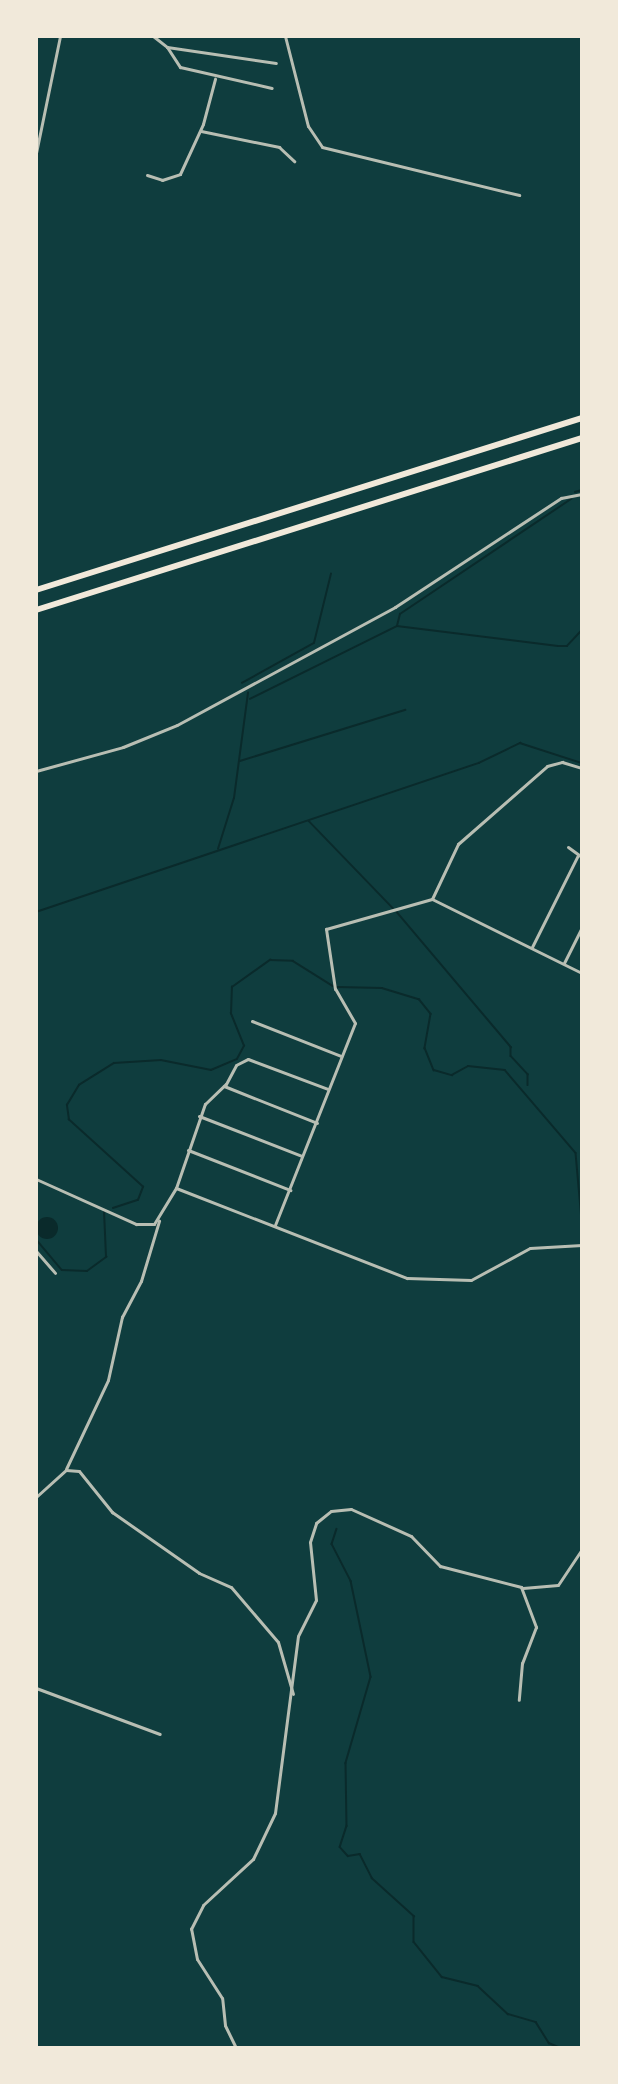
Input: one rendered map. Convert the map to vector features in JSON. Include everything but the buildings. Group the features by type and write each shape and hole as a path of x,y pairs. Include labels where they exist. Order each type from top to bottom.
{"highway":[{"path":"36,590 582,418"},
{"path":"36,610 582,438"}],"street":[{"path":"36,153 60,36"},
{"path":"153,36 167,47 180,67 215,79 272,88"},
{"path":"285,36 308,126 322,147 519,195"},
{"path":"167,47 276,63"},
{"path":"147,175 162,180 180,174 201,131 215,79"},
{"path":"201,131 279,147 294,161"},
{"path":"36,771 123,747 177,725 395,607 561,498 582,494"},
{"path":"432,899 458,844 547,766 562,762 582,768"},
{"path":"531,947 580,856 568,847"},
{"path":"275,1225 356,1019 335,989 326,929 432,899 582,973"},
{"path":"563,963 582,927"},
{"path":"252,1021 341,1056"},
{"path":"36,1497 66,1470 108,1380 122,1317 141,1281 160,1220 176,1188 199,1116 208,1097 224,1086 233,1068 248,1059 328,1089"},
{"path":"224,1086 317,1123"},
{"path":"199,1116 302,1156"},
{"path":"188,1150 290,1190"},
{"path":"36,1179 136,1224 160,1220"},
{"path":"176,1188 415,1279 471,1280 530,1248 582,1245"},
{"path":"36,1251 55,1273"},
{"path":"66,1470 87,1477 112,1512 157,1545 238,1594 278,1642 294,1697"},
{"path":"237,2048 225,2025 220,1992 197,1959 191,1929 196,1912 253,1859 265,1837 278,1803 294,1697 298,1636 316,1600 310,1535 331,1511 351,1509 404,1533 440,1566 521,1587 558,1585 582,1549"},
{"path":"519,1700 522,1663 536,1627 521,1587"},
{"path":"36,1688 160,1734"}],"water":[{"path":"47,1217 57,1224 58,1228 51,1238 47,1239 37,1232 36,1228 43,1218"}],"waterway":[{"path":"575,492 582,490"},
{"path":"250,699 397,626 400,614 571,499"},
{"path":"242,683 314,643 331,574"},
{"path":"397,626 558,646 567,646 582,630"},
{"path":"218,849 234,798 248,693"},
{"path":"240,761 405,710"},
{"path":"36,912 479,763 520,743 582,763"},
{"path":"309,821 393,908"},
{"path":"397,912 511,1047 511,1056 528,1074 528,1085"},
{"path":"113,1208 138,1200 143,1187 69,1120 67,1105 79,1085 114,1063 161,1060 211,1070 237,1059 244,1046 231,1014 232,987 270,960 293,961 333,986"},
{"path":"337,987 382,988 419,999 431,1014 425,1048 434,1070 452,1075 468,1066 505,1070 576,1153 582,1220"},
{"path":"36,1167 38,1177"},
{"path":"36,1239 62,1270 87,1271 106,1257 104,1212"},
{"path":"337,1529 332,1544 351,1581 371,1677 346,1763 347,1826 340,1847 348,1856 360,1854 372,1878 414,1916 414,1942 442,1977 478,1986 508,2014 536,2022 549,2043 561,2048"}]}
